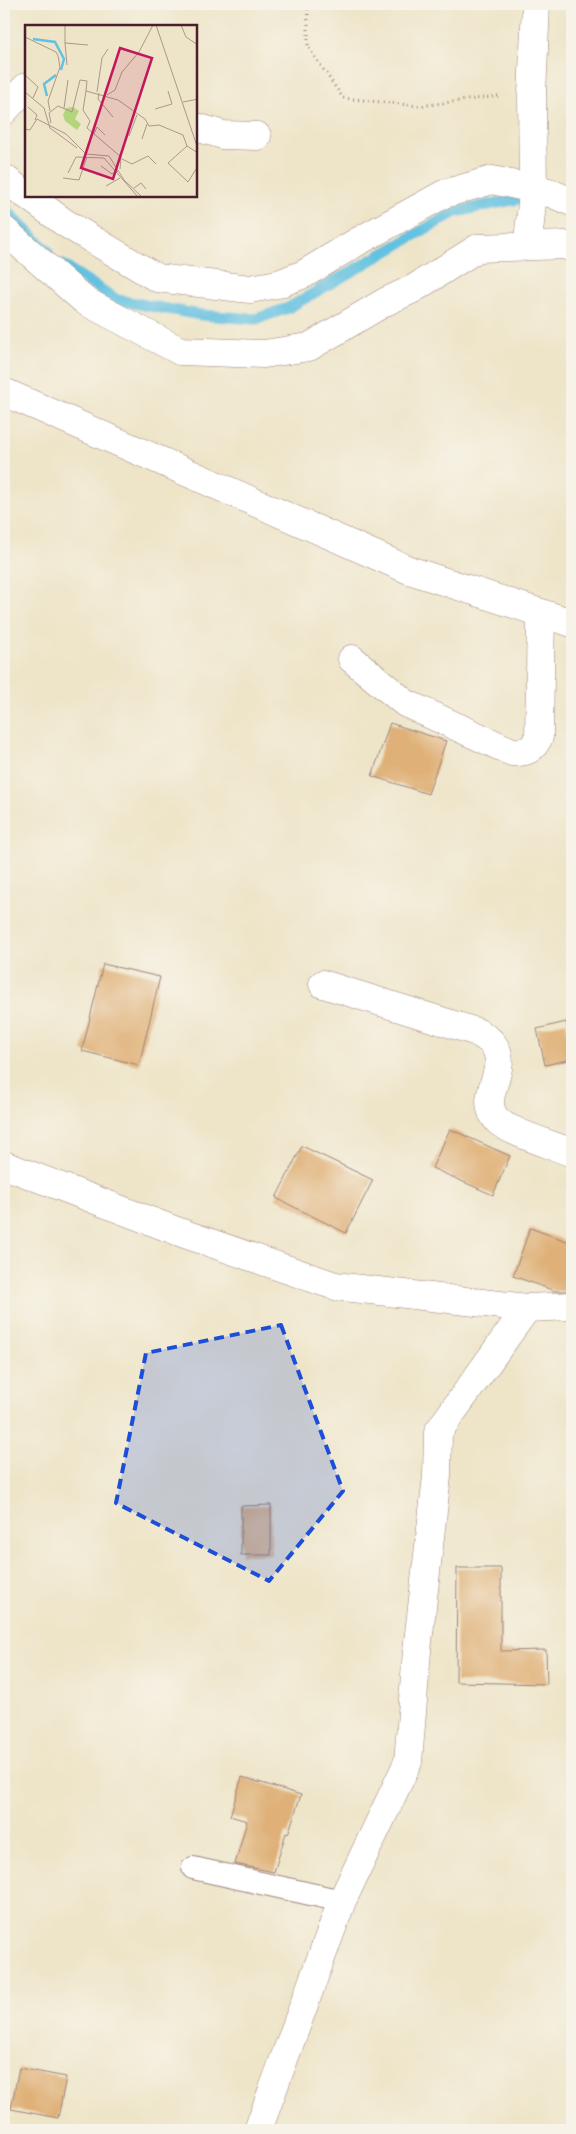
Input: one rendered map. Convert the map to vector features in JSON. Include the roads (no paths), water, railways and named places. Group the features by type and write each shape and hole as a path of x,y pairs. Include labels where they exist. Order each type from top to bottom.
{"street":[{"path":"531,239 533,191 532,95 536,4"},
{"path":"4,111 25,88"},
{"path":"198,128 222,135 257,136"},
{"path":"4,178 25,194"},
{"path":"30,198 66,223 158,278 250,289 278,284 304,274 444,194 492,180 533,191 555,194 572,202"},
{"path":"4,230 86,301 117,320 180,350 264,354 309,347 385,302 413,288 478,248 531,239 572,248"},
{"path":"4,392 409,570 572,623"},
{"path":"352,659 405,703 512,752 524,753 534,747 539,737 541,613"},
{"path":"323,984 477,1032 492,1042 499,1054 499,1069 489,1096 490,1109 499,1122 572,1152"},
{"path":"4,1165 182,1233 335,1286 527,1308 572,1306"},
{"path":"258,2130 342,1901 408,1762 417,1651 437,1476 438,1432 527,1308"}],"lane":[{"path":"193,1868 342,1901"}],"waterway":[{"path":"61,264 117,300 201,315 256,319 288,308 455,212 532,196"},
{"path":"4,208 48,251"}]}
